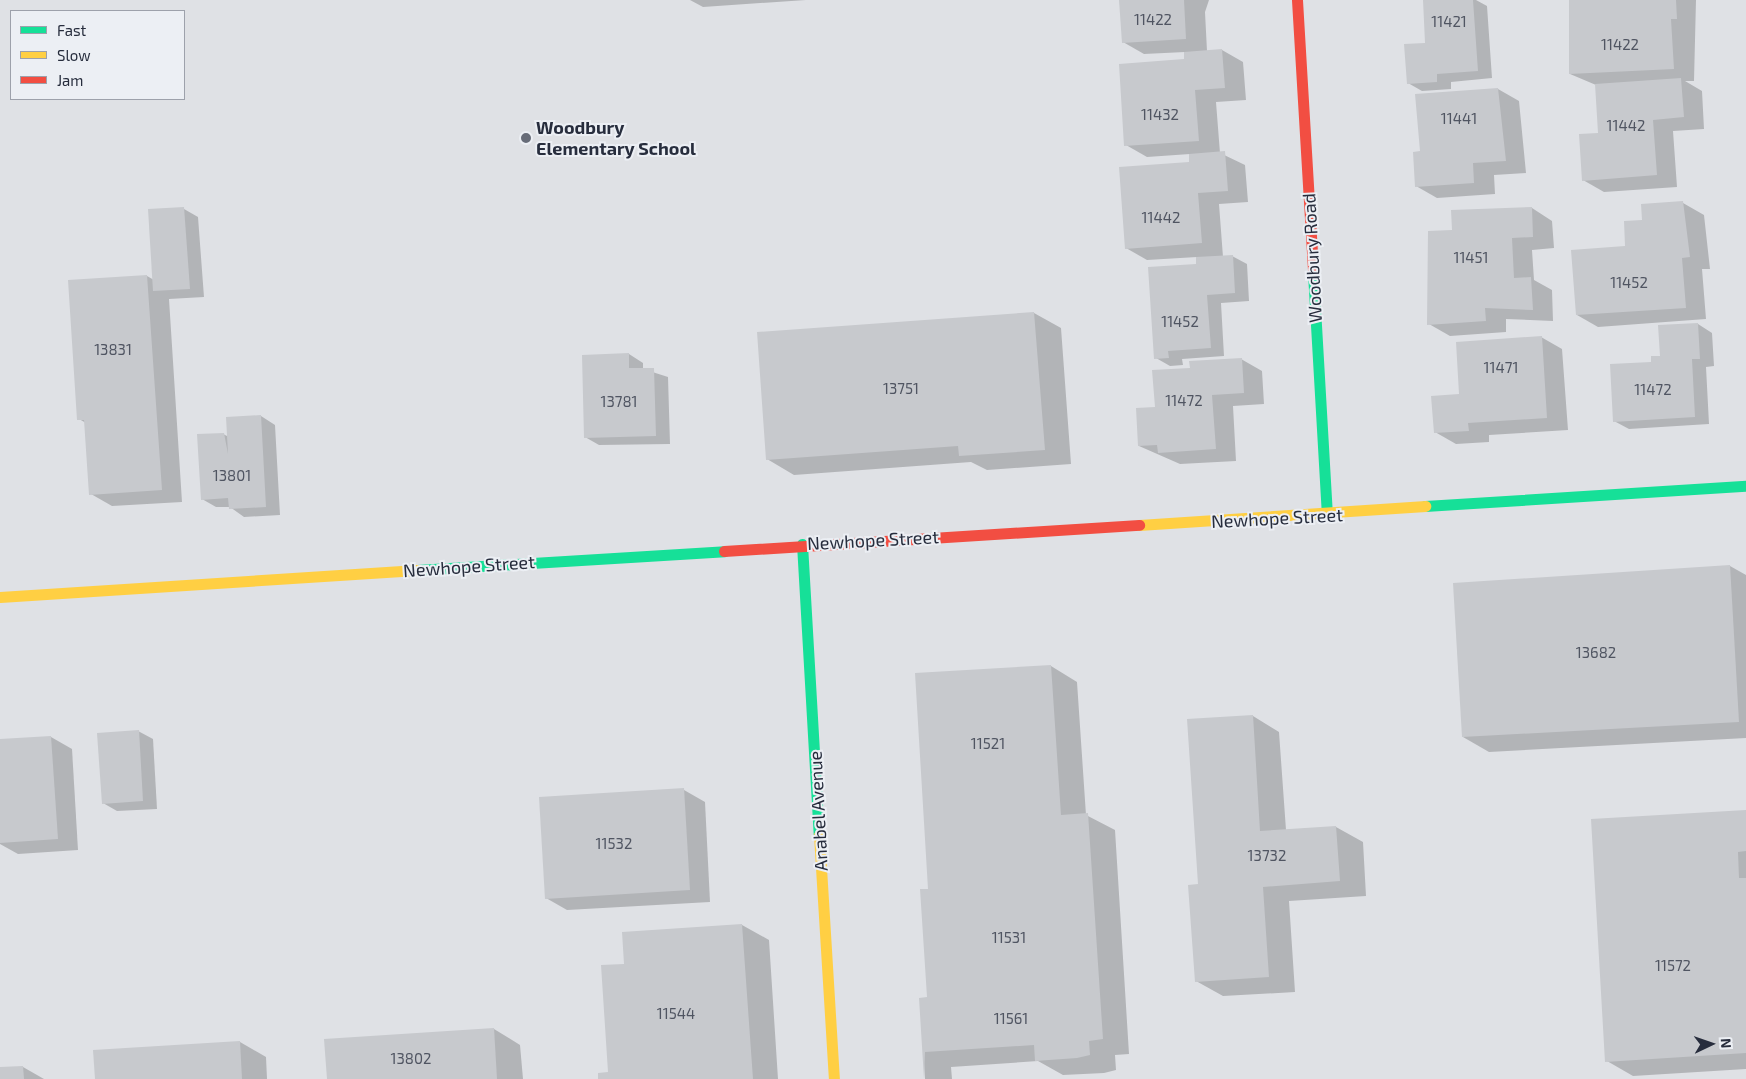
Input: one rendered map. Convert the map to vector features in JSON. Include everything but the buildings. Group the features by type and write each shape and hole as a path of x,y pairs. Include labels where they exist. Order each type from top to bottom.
{"street":[{"name":"Woodbury Road","path":"1297,0 1328,516"},
{"name":"Newhope Street","path":"0,597 802,544 1328,516 1746,486"},
{"name":"Anabel Avenue","path":"802,544 834,1079"}],"traffic: fast":[{"path":"1313,273 1327,516"},
{"path":"1425,506 1746,486"},
{"path":"802,544 819,835"},
{"path":"417,570 724,551"}],"traffic: slow":[{"path":"1139,525 1425,506"},
{"path":"0,597 417,570"},
{"path":"819,835 834,1079"}],"traffic: jam":[{"path":"1297,0 1313,273"},
{"path":"724,551 1139,525"}],"place":[{"name":"Woodbury Elementary School","path":"526,138"}]}
